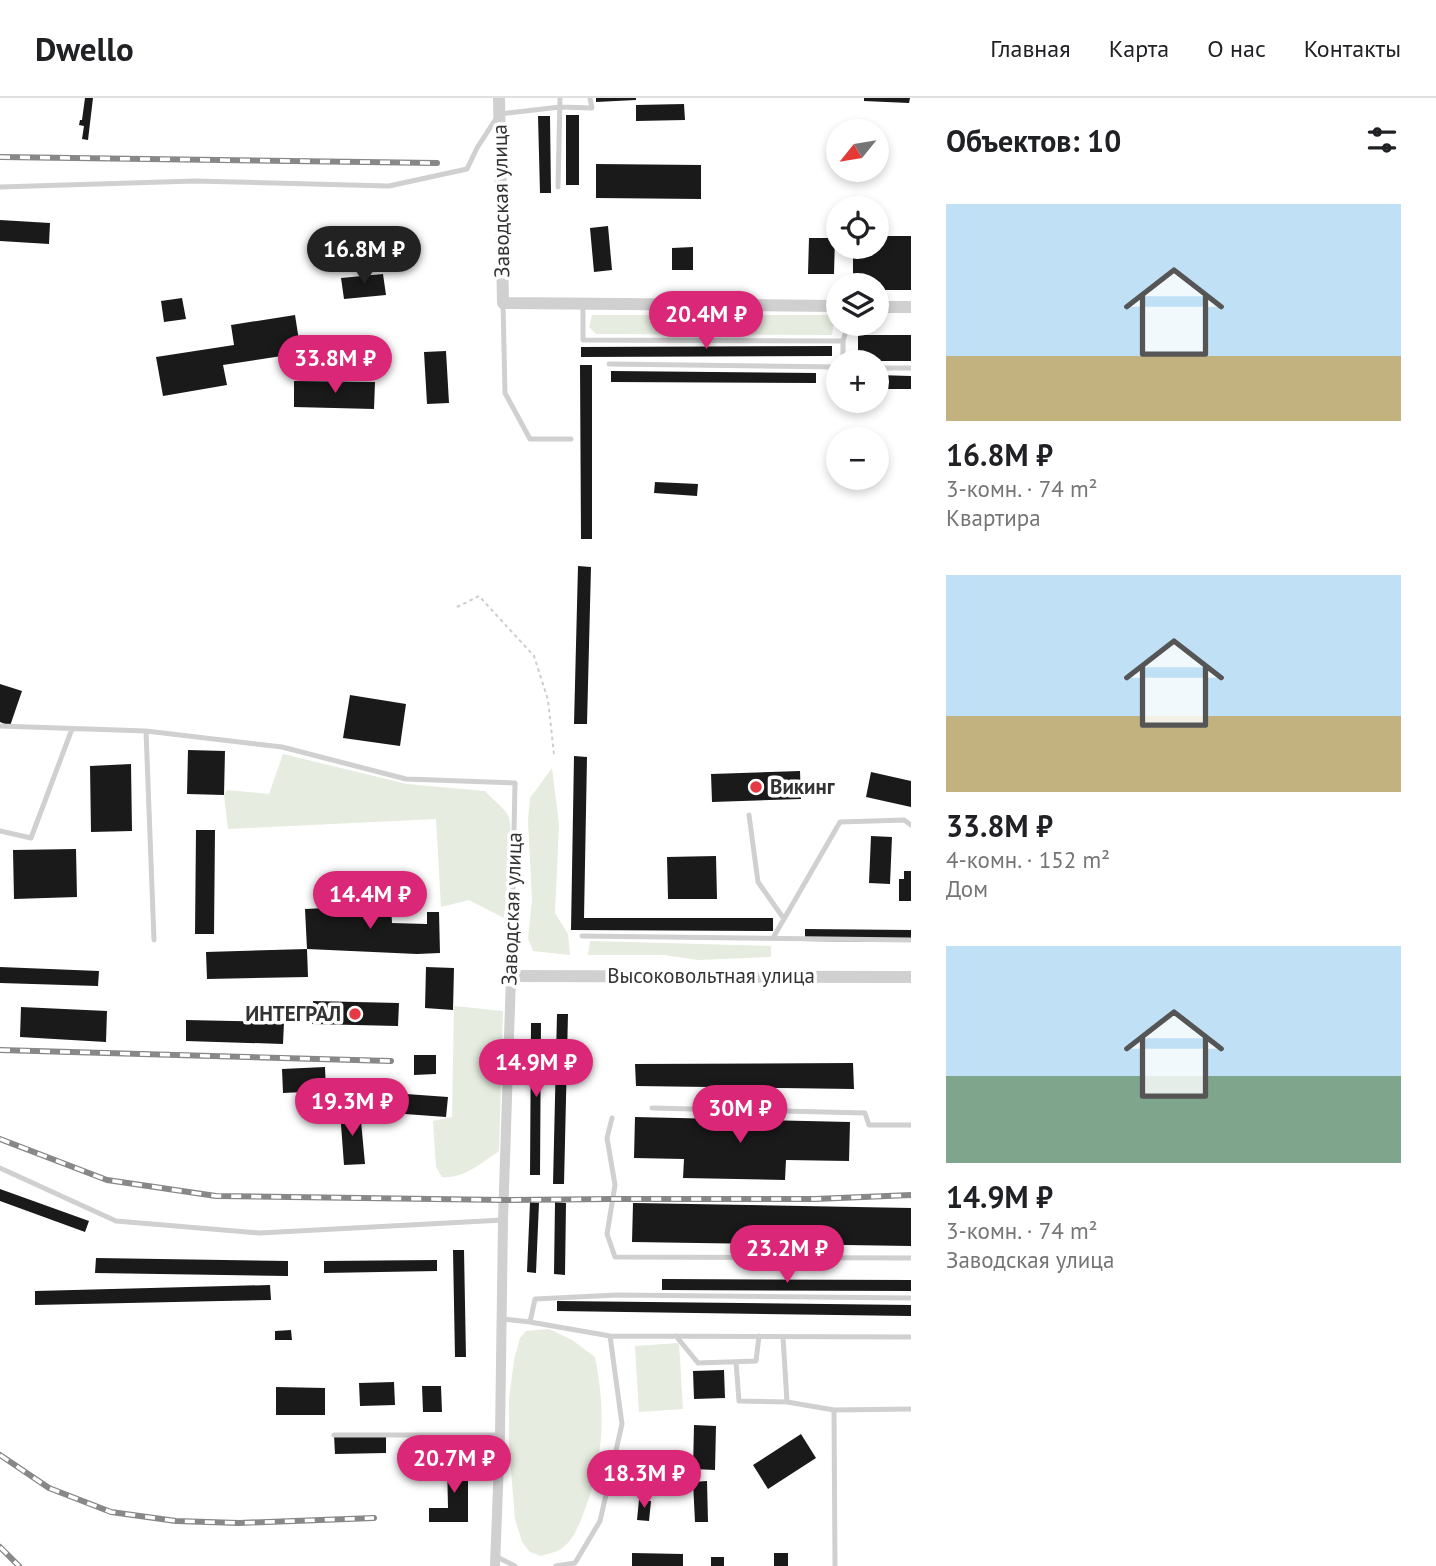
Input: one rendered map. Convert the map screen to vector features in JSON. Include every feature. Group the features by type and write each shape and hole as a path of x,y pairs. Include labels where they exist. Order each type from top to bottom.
{"street":[{"name":"Заводская улица","path":"499,98 503,303"},
{"path":"503,303 826,306"},
{"path":"889,307 911,307"},
{"name":"Заводская улица","path":"495,1561 511,975"},
{"name":"Высоковольтная улица","path":"511,975 911,977"}],"lane":[{"path":"558,187 560,98"},
{"path":"0,187 195,181 389,186 467,169 499,114 560,107 592,108 590,98"},
{"path":"503,303 505,393 530,439 571,439"},
{"path":"583,304 583,340 843,341"},
{"path":"843,350 844,336"},
{"path":"609,364 826,367"},
{"path":"889,368 911,368"},
{"name":"Заводская улица","path":"0,726 146,731 282,747 406,779 515,783 511,975"},
{"path":"0,831 31,838 72,729"},
{"path":"146,731 154,940"},
{"path":"749,815 758,883 784,919"},
{"path":"773,939 840,822 904,820 911,825"},
{"path":"582,936 911,940"},
{"path":"652,1108 865,1112 869,1125 911,1125"},
{"path":"612,1118 607,1138 615,1185 607,1234 615,1257 911,1258"},
{"path":"0,1168 116,1221 260,1233 503,1220"},
{"path":"530,1322 535,1299 617,1296 911,1298"},
{"path":"502,1319 610,1336 911,1337"},
{"path":"556,1566 575,1563 600,1521 606,1497 622,1424 610,1336"},
{"path":"676,1336 698,1363 756,1362 759,1336"},
{"path":"783,1337 787,1402"},
{"path":"736,1362 738,1401 787,1402 834,1410 911,1409"},
{"path":"834,1410 835,1566"},
{"path":"334,1435 500,1435"},
{"path":"495,1561 515,1566"}],"path":[{"path":"457,607 479,596 534,656 548,701 554,754"}],"shaded area":[{"path":"592,315 826,315 826,335 596,334 589,327"},
{"path":"283,754 407,784 485,791 506,812 510,822 504,918 469,900 441,907 436,819 228,829 224,795 227,790 269,794"},
{"path":"552,768 559,824 555,913 568,934 570,955 533,951 528,938 532,900 528,820 530,798"},
{"path":"590,941 771,946 771,957 698,960 664,955 588,955"},
{"path":"454,1006 503,1011 499,1151 465,1173 442,1177 436,1167 433,1121 452,1117"},
{"path":"549,1329 572,1340 595,1357 602,1416 596,1473 578,1527 561,1549 541,1556 530,1552 522,1542 515,1519 509,1446 509,1399 520,1338 526,1331"},
{"path":"679,1343 683,1409 639,1412 635,1346"}],"building":[{"path":"85,98 93,98 88,140 82,139 84,126 79,125"},
{"path":"596,98 636,98 636,100 596,102"},
{"path":"864,98 910,98 909,103 864,101"},
{"path":"684,104 685,120 636,121 636,105"},
{"path":"566,115 579,115 579,185 566,185"},
{"path":"538,116 550,116 551,193 540,193"},
{"path":"596,164 701,165 701,199 596,198"},
{"path":"0,220 50,223 49,244 0,241"},
{"path":"608,226 612,270 594,272 590,228"},
{"path":"889,236 911,236 911,290 889,290 889,273 853,273 853,259 889,259"},
{"path":"809,238 826,238 826,259 834,259 834,273 808,274"},
{"path":"693,247 693,270 672,270 672,248"},
{"path":"383,274 386,295 344,299 341,278"},
{"path":"182,298 186,319 164,322 161,301"},
{"path":"295,315 301,353 223,365 227,385 163,396 156,357 234,345 231,325"},
{"path":"911,335 911,361 889,361 889,350 858,350 858,336"},
{"path":"832,346 832,350 826,350 826,356 581,357 581,347"},
{"path":"446,351 449,403 427,404 424,352"},
{"path":"580,365 592,365 592,539 581,539"},
{"path":"611,371 816,373 816,383 611,382"},
{"path":"889,375 911,376 911,389 889,389"},
{"path":"294,381 375,382 374,409 294,407"},
{"path":"655,482 698,484 697,496 654,493"},
{"path":"578,566 591,567 587,724 574,724"},
{"path":"0,684 22,691 10,726 0,722"},
{"path":"350,695 406,704 400,746 343,738"},
{"path":"188,750 225,751 224,795 187,794"},
{"path":"574,756 587,757 584,918 773,918 773,931 571,930"},
{"path":"131,764 132,831 91,832 90,766"},
{"name":"Викинг","path":"800,771 801,799 712,802 711,774"},
{"path":"871,772 911,781 911,807 866,797"},
{"path":"196,830 215,830 214,934 195,934"},
{"path":"871,836 892,837 890,884 869,883"},
{"path":"76,849 77,897 14,899 13,850"},
{"path":"716,856 717,899 668,899 667,857"},
{"path":"904,871 911,871 911,901 899,901 899,879 904,879"},
{"path":"391,905 392,923 427,924 427,912 439,912 440,953 307,949 305,909"},
{"path":"805,929 911,930 911,942 805,941"},
{"path":"307,949 308,977 207,979 206,952"},
{"path":"0,967 99,971 98,986 0,983"},
{"path":"426,967 454,968 453,1010 425,1008"},
{"name":"ИНТЕГРАЛ","path":"313,1001 399,1003 398,1026 312,1024"},
{"path":"21,1007 107,1011 106,1042 20,1037"},
{"path":"557,1014 568,1014 564,1184 553,1184"},
{"path":"186,1020 284,1022 283,1044 186,1041"},
{"path":"531,1023 541,1023 540,1175 530,1175"},
{"path":"414,1055 436,1055 436,1074 414,1075"},
{"path":"853,1063 854,1089 636,1086 635,1064"},
{"path":"325,1067 326,1091 283,1093 282,1069"},
{"path":"392,1093 448,1097 446,1117 391,1113"},
{"path":"360,1110 365,1164 344,1165 340,1111"},
{"path":"635,1117 850,1122 849,1161 786,1160 785,1180 683,1178 684,1159 634,1158"},
{"path":"0,1189 89,1221 85,1232 0,1201"},
{"path":"530,1202 539,1203 536,1273 527,1272"},
{"path":"555,1202 566,1203 565,1275 554,1274"},
{"path":"633,1203 911,1208 911,1246 632,1242"},
{"path":"453,1250 464,1250 466,1357 455,1357"},
{"path":"96,1258 288,1261 288,1276 95,1273"},
{"path":"437,1260 437,1271 324,1273 324,1261"},
{"path":"662,1279 911,1280 911,1291 662,1290"},
{"path":"270,1285 271,1300 35,1305 35,1291"},
{"path":"557,1301 911,1305 911,1316 557,1311"},
{"path":"291,1330 292,1340 275,1340 275,1331"},
{"path":"724,1370 725,1398 694,1399 693,1371"},
{"path":"394,1382 395,1405 360,1406 359,1383"},
{"path":"422,1386 441,1386 442,1412 423,1412"},
{"path":"276,1387 325,1388 325,1415 276,1415"},
{"path":"694,1425 716,1426 715,1470 693,1469"},
{"path":"386,1434 386,1453 335,1454 334,1435"},
{"path":"801,1434 816,1458 768,1489 753,1465"},
{"path":"447,1460 468,1460 468,1522 429,1522 429,1508 448,1508"},
{"path":"707,1481 708,1522 695,1522 693,1482"},
{"path":"639,1500 651,1501 649,1521 637,1520"},
{"path":"632,1553 683,1554 683,1566 632,1566"},
{"path":"774,1553 788,1553 788,1566 774,1566"},
{"path":"711,1557 724,1557 724,1566 711,1566"}],"railway":[{"path":"0,157 437,163"},
{"path":"0,1050 391,1061"},
{"path":"0,1139 107,1180 216,1196 504,1200 815,1199 911,1195"},
{"path":"0,1455 49,1488 111,1512 176,1521 239,1523 374,1518"},
{"path":"0,1547 19,1566"}],"place":[{"name":"Викинг","path":"756,787"},
{"name":"ИНТЕГРАЛ","path":"355,1014"}]}
